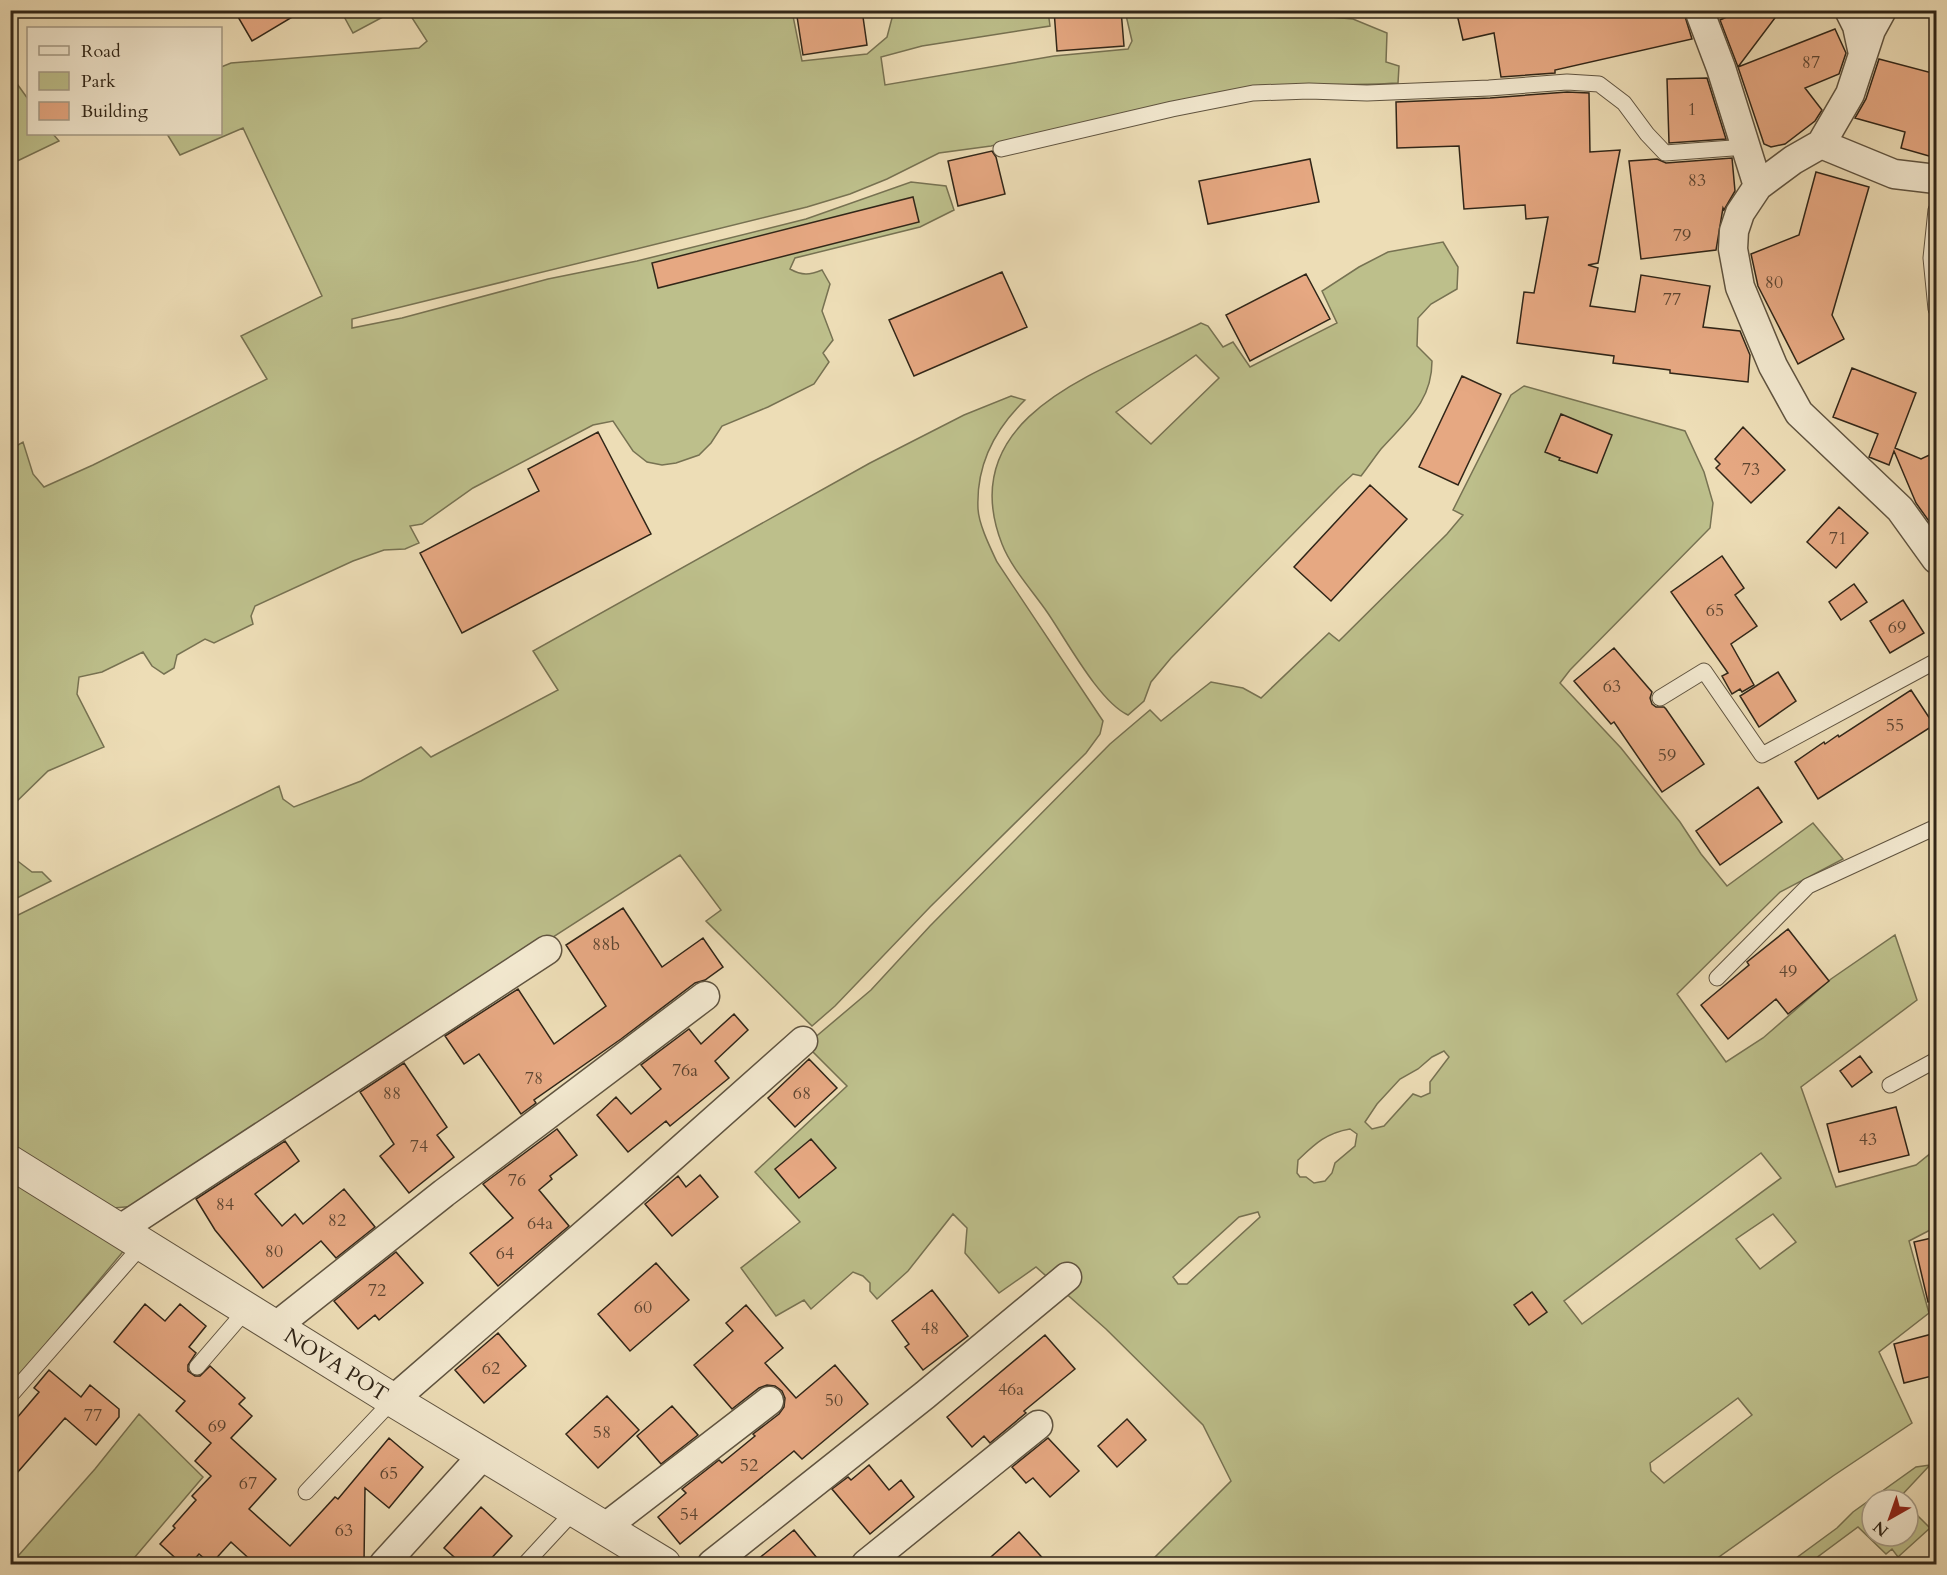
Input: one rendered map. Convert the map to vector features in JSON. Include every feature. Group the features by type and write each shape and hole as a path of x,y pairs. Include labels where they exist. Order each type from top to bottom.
{"street":[{"path":"1699,10 1722,68 1758,186"},
{"path":"1849,10 1857,26 1863,54"},
{"path":"1882,10 1871,30 1850,94 1821,144 1793,160 1758,186 1740,213 1734,231 1733,249 1740,287 1773,366 1798,413 1900,509 1936,560"},
{"path":"1821,144 1894,174 1936,184"},
{"path":"131,1237 547,950"},
{"path":"275,1327 444,1193 705,996"},
{"path":"393,1400 803,1041"},
{"name":"NOVA POT","path":"10,1162 393,1400 664,1564"},
{"path":"712,1564 925,1395 1067,1277"},
{"path":"604,1528 769,1401"},
{"path":"866,1564 1038,1425"},
{"path":"384,1564 483,1455"}],"lane":[{"path":"1001,149 1172,109 1253,93 1489,88 1567,82 1599,84 1624,103 1647,134 1665,153 1746,147"},
{"path":"1936,210 1931,258 1936,309"},
{"path":"1660,698 1704,671 1762,755 1936,661"},
{"path":"1717,978 1808,886 1936,827"},
{"path":"1890,1085 1936,1060"},
{"path":"10,1396 131,1237"},
{"path":"197,1367 247,1309"},
{"path":"306,1492 393,1400"},
{"path":"525,1564 575,1510"}],"green space":[{"path":"407,10 792,11 802,61 867,54 887,37 892,18 902,12 915,10 1048,11 1050,26 922,46 881,57 885,85 1054,56 1128,49 1132,41 1125,11 1331,11 1331,17 1353,19 1387,33 1386,62 1399,66 1398,83 1254,86 991,146 939,153 887,179 850,194 807,207 352,319 352,328 402,318 548,279 637,261 806,219 911,182 946,186 954,210 920,227 795,258 790,269 806,274 822,270 830,284 822,311 833,340 823,353 829,362 814,384 768,407 722,426 711,443 699,455 662,465 647,462 633,451 613,421 593,425 473,488 422,524 410,526 419,543 405,549 384,550 353,561 255,606 251,616 253,624 214,643 205,639 177,655 174,668 164,674 152,666 143,652 102,672 79,677 77,694 104,747 48,771 11,807 11,449 23,442 33,474 44,487 93,465 267,379 241,336 322,296 243,128 180,155 168,135 222,135 222,67 231,63 419,48 427,41"},
{"path":"341,11 394,11 353,33"},
{"path":"10,74 27,98 27,135 54,135 59,141 11,164"},
{"path":"1443,242 1458,267 1457,289 1431,304 1418,318 1417,346 1432,361 1428,388 1416,410 1381,449 1361,476 1353,474 1339,487 1171,658 1151,682 1144,701 1128,715 1117,708 1094,683 1006,553 992,498 999,460 1019,427 1049,400 1085,378 1201,323 1208,326 1223,347 1233,342 1250,367 1337,323 1322,291 1359,267 1388,252","holes":["1196,355 1219,378 1151,444 1116,412"]},
{"path":"1524,386 1685,431 1704,472 1713,503 1710,528 1570,670 1560,683 1621,748 1727,886 1813,823 1843,859 1780,892 1677,994 1726,1062 1763,1038 1831,979 1895,935 1917,1000 1801,1087 1836,1187 1916,1165 1932,1152 1936,1141 1936,1227 1909,1241 1929,1313 1879,1352 1912,1423 1709,1564 1148,1564 1231,1481 1203,1425 1106,1329 1036,1267 999,1293 965,1253 967,1228 953,1214 908,1271 877,1299 870,1291 870,1283 863,1276 853,1272 811,1309 804,1300 776,1316 741,1268 800,1222 755,1172 847,1086 806,1045 871,990 930,926 1110,744 1150,710 1161,721 1211,682 1243,688 1261,698 1329,633 1339,641 1447,534 1463,515 1453,510 1511,395","holes":["1444,1051 1449,1057 1430,1082 1430,1093 1421,1097 1413,1094 1384,1126 1372,1129 1365,1122 1377,1104 1400,1079 1418,1069 1432,1057","1350,1129 1357,1134 1355,1146 1335,1163 1332,1173 1325,1181 1314,1183 1306,1177 1300,1177 1297,1173 1298,1160 1316,1144 1334,1133","1761,1153 1781,1178 1582,1324 1564,1301","1258,1212 1260,1217 1187,1284 1178,1284 1173,1277 1239,1217","1773,1214 1796,1242 1760,1269 1736,1239","1738,1398 1752,1415 1664,1483 1651,1471 1650,1463"]},
{"path":"1011,396 1025,400 996,436 984,463 978,493 980,522 997,562 1103,721 1100,734 1086,753 930,907 835,1006 812,1026 706,921 721,910 680,855 137,1206 113,1208 11,1147 10,919 279,786 283,799 294,807 361,781 421,747 431,757 558,690 533,651 870,463 964,415"},
{"path":"15,859 32,872 42,872 51,881 11,901 11,860"},
{"path":"11,1174 126,1248 11,1386"},
{"path":"139,1414 203,1477 129,1564 11,1564 95,1469"},
{"path":"1930,1465 1908,1488 1887,1488 1916,1467"},
{"path":"1860,1507 1860,1529 1858,1527 1808,1564 1788,1564 1837,1528"},
{"path":"1920,1518 1930,1528 1920,1537"},
{"path":"1880,1548 1908,1548 1898,1557 1892,1549 1886,1554"}],"building":[{"path":"234,10 304,10 252,41"},
{"path":"796,10 862,10 867,45 803,55"},
{"path":"1054,10 1121,10 1124,46 1057,51"},
{"path":"1456,10 1558,10 1560,17 1602,10 1683,10 1692,39 1555,70 1555,73 1501,77 1494,33 1463,40"},
{"path":"1742,10 1781,10 1738,67 1720,20"},
{"path":"1835,29 1846,53 1839,74 1805,88 1822,110 1815,121 1785,144 1771,147 1764,144 1738,67"},
{"path":"1879,59 1936,74 1936,158 1901,148 1905,132 1855,118 1866,99"},
{"path":"1707,78 1726,139 1669,143 1667,79"},
{"path":"1567,92 1589,93 1590,152 1620,150 1598,263 1588,265 1598,268 1590,306 1635,312 1641,275 1710,286 1703,327 1740,331 1750,355 1748,382 1670,373 1670,370 1613,363 1614,356 1517,343 1524,292 1534,293 1548,217 1526,219 1525,205 1464,209 1459,146 1397,148 1396,102"},
{"path":"992,151 996,157 1005,194 958,206 948,161"},
{"path":"1732,158 1735,191 1724,210 1723,208 1716,250 1641,259 1629,161 1657,159 1666,163"},
{"path":"1310,159 1319,202 1208,224 1199,181"},
{"path":"1816,172 1869,187 1832,315 1844,339 1798,364 1758,286 1751,254 1799,235"},
{"path":"913,197 919,222 658,288 652,263"},
{"path":"1002,272 1027,327 914,376 889,320"},
{"path":"1306,274 1330,319 1250,361 1226,315"},
{"path":"1852,368 1916,393 1895,448 1921,459 1936,452 1936,531 1916,503 1894,451 1889,465 1869,457 1878,434 1833,417"},
{"path":"1462,376 1501,394 1458,485 1419,467"},
{"path":"1561,414 1612,435 1597,473 1559,460 1560,458 1545,452"},
{"path":"1743,427 1785,470 1751,503 1716,468 1720,464 1715,459"},
{"path":"598,432 651,534 462,633 420,553 539,491 528,469"},
{"path":"1370,485 1407,519 1331,601 1294,567"},
{"path":"1839,507 1868,533 1836,568 1807,542"},
{"path":"1722,556 1744,588 1735,595 1757,626 1731,644 1754,685 1742,692 1740,689 1732,694 1722,676 1728,673 1671,592"},
{"path":"1854,584 1867,602 1841,620 1829,602"},
{"path":"1903,600 1924,633 1890,653 1870,621"},
{"path":"1614,648 1652,692 1650,698 1652,704 1666,709 1704,764 1662,792 1614,722 1611,724 1574,681"},
{"path":"1778,672 1796,701 1759,727 1740,696"},
{"path":"1911,690 1934,725 1818,799 1795,762 1824,742 1825,744 1838,735 1839,737"},
{"path":"1758,787 1782,822 1720,865 1696,831"},
{"path":"623,908 662,967 703,938 723,967 705,980 695,983 534,1100 536,1103 521,1114 479,1054 464,1064 445,1036 518,989 554,1044 606,1006 566,945"},
{"path":"1788,929 1829,981 1788,1014 1776,999 1728,1039 1701,1005 1749,965 1747,962"},
{"path":"734,1014 748,1030 715,1061 729,1078 670,1126 666,1121 628,1152 597,1115 616,1097 631,1114 661,1089 641,1065 689,1029 701,1044"},
{"path":"1860,1056 1872,1072 1852,1087 1840,1071"},
{"path":"809,1059 837,1088 795,1127 768,1098"},
{"path":"404,1063 447,1127 437,1135 454,1157 409,1193 380,1156 394,1144 360,1092"},
{"path":"1896,1107 1909,1155 1839,1172 1827,1124"},
{"path":"557,1129 577,1155 550,1176 552,1179 539,1190 569,1226 498,1286 470,1253 513,1218 483,1184"},
{"path":"811,1139 836,1168 799,1198 775,1169"},
{"path":"285,1141 299,1161 255,1194 282,1226 295,1214 303,1224 344,1189 375,1227 336,1258 321,1241 263,1288 215,1230 196,1199"},
{"path":"700,1175 718,1197 672,1236 645,1204 678,1176 686,1187"},
{"path":"1936,1237 1936,1301 1928,1302 1914,1242"},
{"path":"396,1252 423,1283 379,1320 375,1315 358,1329 334,1301"},
{"path":"656,1263 689,1300 630,1351 598,1314"},
{"path":"932,1290 968,1336 923,1370 905,1347 909,1344 892,1321"},
{"path":"1532,1292 1547,1312 1529,1325 1514,1305"},
{"path":"145,1304 165,1321 180,1304 206,1326 189,1347 196,1353 188,1365 188,1371 195,1376 200,1376 210,1366 245,1398 239,1404 252,1416 231,1438 276,1479 249,1509 290,1546 335,1497 338,1499 389,1438 423,1467 389,1508 365,1488 364,1564 255,1564 231,1542 211,1564 199,1554 190,1564 182,1564 160,1544 196,1500 192,1496 211,1476 195,1461 211,1443 176,1411 185,1401 114,1342"},
{"path":"746,1305 783,1348 765,1363 796,1398 835,1365 868,1404 802,1459 794,1451 680,1544 658,1517 686,1493 682,1489 719,1460 722,1463 755,1436 753,1434 779,1414 784,1407 785,1398 782,1391 775,1386 767,1385 759,1388 732,1409 694,1365 733,1331 726,1323"},
{"path":"498,1333 526,1366 484,1403 455,1370"},
{"path":"1932,1334 1936,1354 1936,1375 1904,1383 1894,1344"},
{"path":"1045,1335 1075,1369 1024,1411 1026,1413 990,1443 984,1436 972,1447 947,1417"},
{"path":"49,1370 81,1397 90,1385 119,1409 119,1417 96,1445 65,1418 10,1481 10,1426 39,1392 34,1388"},
{"path":"607,1396 639,1430 598,1468 566,1434"},
{"path":"672,1406 698,1435 661,1464 637,1436"},
{"path":"1127,1419 1146,1440 1117,1467 1098,1446"},
{"path":"1048,1438 1079,1471 1050,1497 1033,1478 1026,1483 1012,1467"},
{"path":"869,1465 889,1490 901,1480 914,1497 870,1534 832,1489 848,1477 851,1480"},
{"path":"481,1507 512,1536 486,1564 462,1564 444,1548"},
{"path":"794,1530 822,1564 752,1564"},
{"path":"1019,1532 1048,1564 983,1564"}]}
